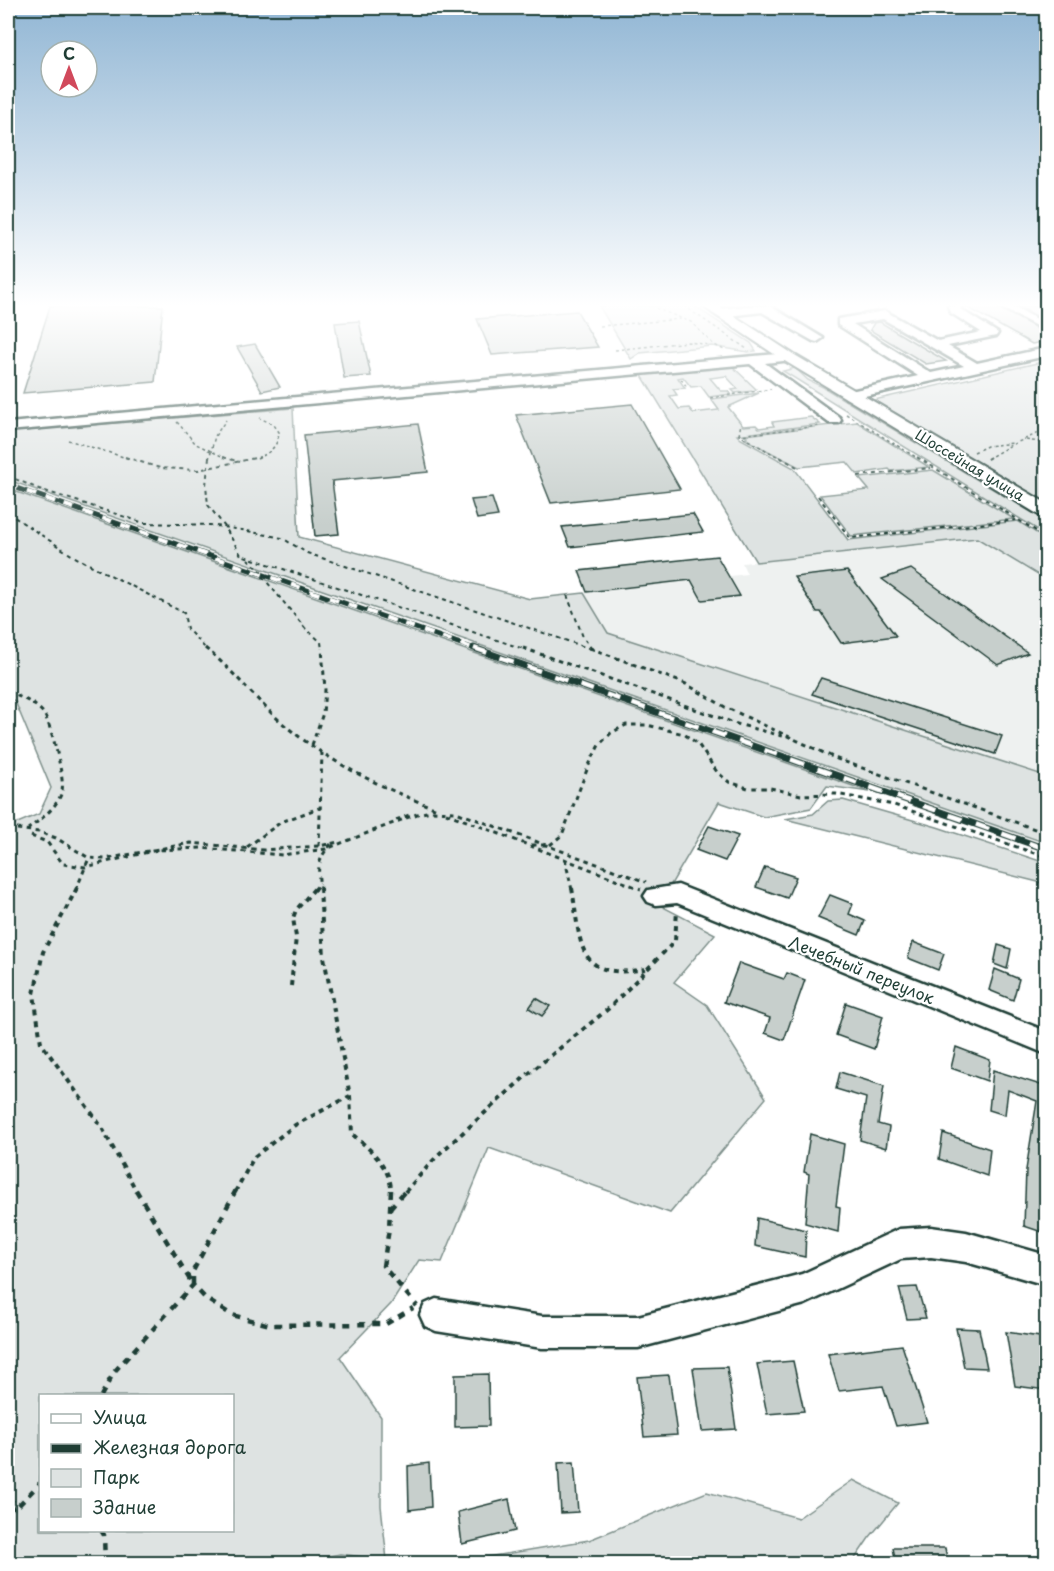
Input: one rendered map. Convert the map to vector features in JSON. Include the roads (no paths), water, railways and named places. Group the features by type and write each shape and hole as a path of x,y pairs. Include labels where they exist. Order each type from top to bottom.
{"main road":[{"name":"Шоссейная улица","path":"825,379 1047,511"}],"street":[{"path":"8,427 543,379"},
{"path":"785,379 835,419"},
{"path":"851,395 924,379"},
{"name":"Лечебный переулок","path":"667,895 1047,1043"},
{"path":"427,1311 542,1332 638,1332 805,1289 899,1244 931,1242 966,1247 1047,1270"}],"railway":[{"path":"8,485 478,650"},
{"path":"474,648 1046,849"}]}
